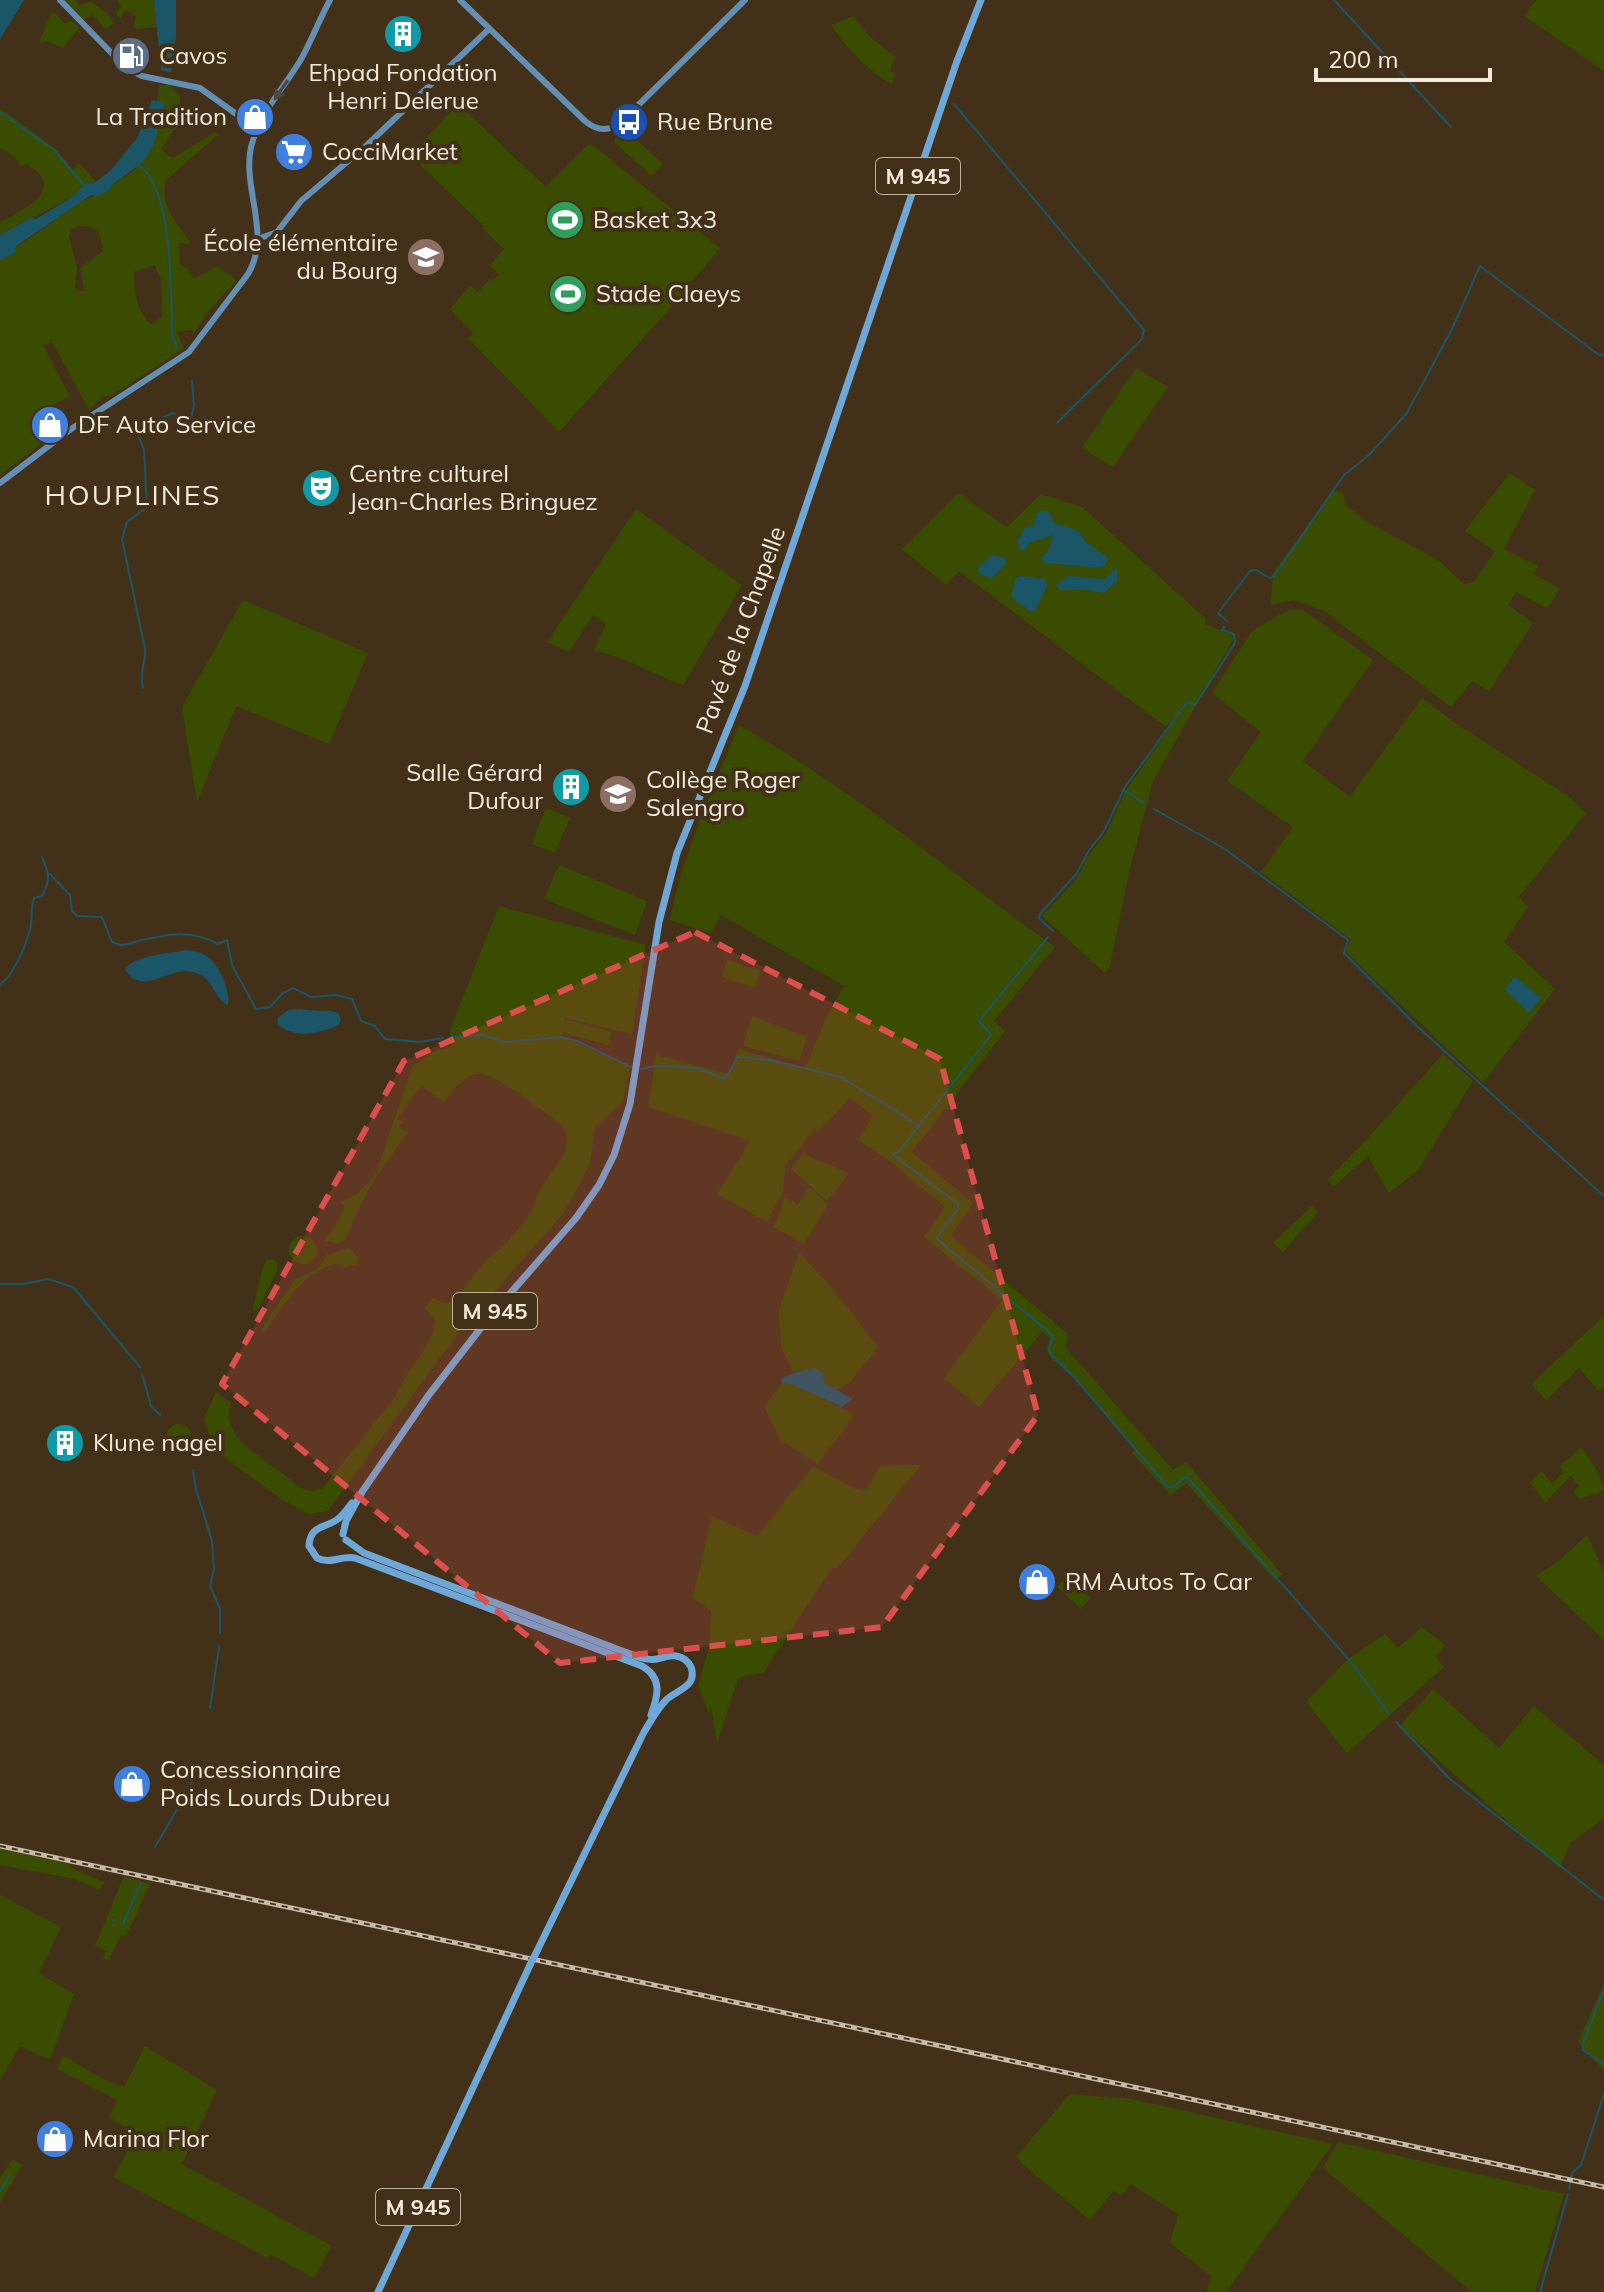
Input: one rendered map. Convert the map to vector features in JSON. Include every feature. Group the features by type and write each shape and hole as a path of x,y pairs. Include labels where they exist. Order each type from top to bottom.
{"main road":[{"path":"60,0 127,69 200,88 257,129"},
{"path":"0,483 71,429 189,352 254,262 258,239 249,170 251,148 257,129 300,60 330,0"},
{"path":"460,0 588,124 597,129 609,129 621,122 745,0"},
{"name":"Pavé de la Chapelle","path":"362,1492 337,1519 312,1533 310,1548 321,1560 336,1560 343,1553 346,1521 362,1492 460,1354 585,1207 614,1155 630,1104 659,922 677,853 745,686 948,87 981,0"},
{"path":"258,239 277,232 294,208 367,145 489,29"},
{"path":"326,1525 337,1528 364,1553 638,1657 653,1661 670,1656 681,1657 691,1668 689,1684 677,1692 665,1690 642,1666 352,1557 336,1560"},
{"path":"657,1681 656,1668 663,1659"},
{"name":"M 945","path":"378,2292 530,1965 644,1732 657,1698 657,1681"},
{"name":"M 945","path":"644,1732 662,1704 677,1692"}],"highlighted area":[{"path":"695,932 940,1059 1038,1415 882,1627 560,1663 222,1384 404,1061"}],"green space":[{"path":"65,0 76,0 78,5 92,2 114,23 106,29 92,14 84,20"},
{"path":"117,0 154,0 157,27 136,29 133,26 136,17 125,10 121,18 118,17 116,13 121,6"},
{"path":"1536,0 1604,0 1604,71 1524,16"},
{"path":"51,13 64,23 72,21 79,28 63,48 49,42 39,43"},
{"path":"853,16 869,36 895,57 890,71 895,73 892,84 858,58 831,25"},
{"path":"159,85 169,85 180,96 180,109 172,122 174,130 162,148 165,154 173,158 213,133 219,134 167,179 166,203 190,245 179,242 180,265 188,269 194,279 217,266 237,280 206,314 195,332 177,332 184,348 110,396 103,396 89,410 52,342 43,346 70,396 36,415 49,438 0,475 0,260 15,253 16,246 72,208 108,191 113,184 135,170 165,103 157,101","holes":["79,226 97,231 103,251 81,268 84,291 75,288 77,268 69,236 72,229","154,265 161,278 162,317 151,325 137,301 134,272"]},
{"path":"458,104 546,187 590,143 720,248 559,432 468,338 473,332 450,309 470,286 478,292 490,279 492,281 499,275 490,265 504,249 410,155"},
{"path":"0,108 56,149 73,170 79,163 96,182 85,184 72,197 0,235 0,222 38,198 44,182 39,173 27,164 19,166 16,158 0,148"},
{"path":"627,131 663,164 652,176 615,143 614,139"},
{"path":"1136,368 1168,387 1113,467 1082,448"},
{"path":"1510,473 1535,490 1504,549 1538,566 1534,574 1560,589 1547,608 1516,592 1508,605 1533,623 1489,691 1472,681 1451,707 1324,611 1294,600 1271,605 1273,573 1333,490 1343,493 1346,506 1371,524 1438,560 1464,584 1474,582 1495,551 1465,531"},
{"path":"958,493 1007,527 1041,494 1082,507 1205,618 1205,624 1235,636 1153,781 1130,868 1110,966 1105,973 1042,916 1076,880 1088,856 1107,832 1124,793 1183,709 1166,727 959,571 946,585 902,549"},
{"path":"636,509 742,585 683,685 594,650 606,624 593,615 569,652 547,642"},
{"path":"243,600 368,653 329,744 236,706 197,802 182,707"},
{"path":"1288,610 1303,610 1373,660 1303,761 1350,797 1422,698 1458,725 1570,797 1586,813 1519,897 1528,907 1504,942 1555,989 1483,1083 1345,951 1351,940 1261,872 1293,827 1227,781 1261,732 1212,693 1252,631"},
{"path":"739,725 861,804 1055,947 994,1021 1005,1031 912,1152 973,1203 951,1236 1068,1334 1066,1348 1173,1470 1186,1462 1282,1574 1275,1580 1186,1483 1171,1495 1132,1453 1136,1449 1085,1388 1050,1357 1047,1349 1050,1338 1042,1332 979,1407 944,1378 1002,1300 924,1237 945,1207 890,1161 858,1140 873,1116 850,1098 820,1130 815,1128 785,1167 783,1192 767,1222 717,1194 750,1141 648,1107 656,1055 729,1074 738,1049 805,1068 826,1018 844,986 721,915 711,933 670,920 691,846"},
{"path":"546,808 570,818 555,853 532,844"},
{"path":"559,865 647,901 635,935 544,899"},
{"path":"499,906 646,945 632,1034 565,1018 564,1027 566,1020 612,1032 608,1045 563,1033 561,1036 630,1067 623,1101 595,1127 590,1164 565,1211 456,1336 328,1511 308,1514 281,1499 224,1457 213,1445 204,1418 216,1392 231,1403 230,1424 251,1451 302,1488 310,1491 322,1489 396,1396 424,1349 435,1320 425,1308 433,1298 444,1303 454,1301 487,1259 506,1244 533,1210 537,1195 566,1151 567,1137 563,1126 521,1095 486,1075 467,1077 444,1102 421,1086 397,1119 402,1122 399,1127 408,1133 372,1184 346,1240 337,1243 324,1241 341,1217 342,1202 357,1194 376,1174 412,1067 433,1052 451,1047 450,1030"},
{"path":"727,960 760,971 755,988 722,977"},
{"path":"752,1016 807,1037 799,1061 743,1046"},
{"path":"1443,1054 1473,1081 1418,1170 1389,1193 1368,1156 1333,1187 1328,1179"},
{"path":"803,1153 848,1174 827,1201 791,1169"},
{"path":"809,1187 828,1204 804,1244 774,1227 785,1197 798,1205"},
{"path":"1312,1206 1318,1212 1283,1252 1273,1243"},
{"path":"303,1236 313,1240 317,1250 313,1260 303,1264 293,1260 289,1250 293,1240"},
{"path":"348,1249 358,1260 354,1265 345,1267 334,1264 322,1268 294,1292 265,1332 261,1330 295,1279 317,1269 328,1254"},
{"path":"799,1253 833,1289 878,1347 851,1381 837,1390 802,1372 793,1371 781,1348 779,1309"},
{"path":"272,1259 277,1262 277,1271 258,1310 252,1311 263,1267 266,1261"},
{"path":"1604,1316 1604,1387 1599,1391 1579,1368 1546,1400 1531,1384"},
{"path":"782,1383 791,1384 855,1414 818,1464 781,1440 764,1407"},
{"path":"179,1424 188,1427 191,1436 188,1445 179,1448 170,1445 167,1436 170,1427"},
{"path":"1581,1447 1598,1472 1604,1489 1596,1495 1580,1499 1573,1492 1579,1486 1571,1475 1545,1503 1530,1482 1541,1471 1552,1483 1563,1473 1560,1466"},
{"path":"921,1465 837,1569 832,1567 764,1672 738,1679 717,1743 711,1706 709,1714 698,1685 709,1648 711,1611 693,1598 712,1516 757,1536 813,1466 864,1491 881,1466"},
{"path":"1587,1535 1604,1572 1604,1640 1536,1576 1560,1560"},
{"path":"1067,1577 1090,1598 1081,1609 1057,1587"},
{"path":"1422,1627 1445,1645 1436,1657 1444,1667 1347,1753 1306,1702 1347,1660 1385,1634 1398,1648"},
{"path":"1433,1689 1499,1748 1534,1706 1604,1765 1604,1818 1571,1843 1559,1868 1400,1726"},
{"path":"0,1849 70,1864 71,1868 104,1882 100,1890 75,1879 0,1865"},
{"path":"124,1876 150,1884 126,1936 121,1935 109,1960 103,1959 106,1951 95,1946"},
{"path":"0,1895 61,1927 39,1973 74,1994 50,2060 20,2046 0,2080"},
{"path":"1604,1984 1604,2071 1578,2042"},
{"path":"145,2046 217,2090 182,2164 332,2246 314,2278 270,2254 268,2258 113,2177 137,2135 109,2117 117,2100 57,2069 63,2055 101,2078 124,2087"},
{"path":"1070,2094 1131,2099 1333,2144 1226,2292 1206,2292 1212,2277 1170,2243 1178,2214 1131,2184 1121,2196 1113,2191 1090,2220 1021,2163 1017,2156"},
{"path":"1338,2142 1564,2194 1535,2292 1472,2292 1323,2168"},
{"path":"13,2159 22,2165 0,2203 0,2177"}],"water":[{"path":"0,0 24,0 0,39"},
{"path":"154,0 176,0 176,37 171,72 161,70"},
{"path":"152,100 165,103 154,144 143,162 108,191 98,196 91,195 16,246 15,253 0,260 0,235 31,218 36,219 72,197 85,184 96,182 111,170 137,138"},
{"path":"1043,510 1050,513 1054,523 1079,531 1085,541 1109,559 1102,568 1045,563 1041,558 1049,550 1053,535 1029,543 1021,551 1017,541 1025,528 1035,524 1036,515"},
{"path":"992,555 1005,558 1006,564 991,579 977,572"},
{"path":"1117,568 1117,581 1104,593 1059,590 1056,585 1069,576 1104,579"},
{"path":"1016,578 1046,579 1047,586 1035,611 1030,611 1011,597"},
{"path":"187,950 205,955 216,965 226,986 228,1005 203,976 196,973 179,972 154,980 138,981 125,969 145,957"},
{"path":"1515,977 1541,998 1529,1013 1505,989"},
{"path":"288,1010 334,1012 341,1019 339,1025 308,1034 292,1032 278,1024 278,1018"},
{"path":"814,1368 823,1373 824,1383 853,1399 842,1407 791,1384 782,1383 781,1379 793,1373"}],"waterway":[{"path":"1334,0 1451,127"},
{"path":"954,104 1144,330 1142,339 1057,423"},
{"path":"0,112 54,150 84,185"},
{"path":"140,166 151,178 164,219 170,270 172,334 177,348"},
{"path":"1227,621 1218,613 1250,571 1256,570 1270,578 1274,576 1344,475 1369,455 1407,413 1452,329 1480,266 1599,355 1604,355"},
{"path":"143,688 145,649 122,539 127,522 147,507 144,450 138,434 147,424 173,413 191,418 194,406 192,381"},
{"path":"1053,931 1039,918 1040,914 1077,873 1104,831 1125,787 1187,702 1195,705 1235,643 1234,634 1222,630 1224,627"},
{"path":"1125,791 1144,803"},
{"path":"1154,809 1225,849 1348,940 1344,953 1418,1027 1604,1196"},
{"path":"0,985 14,968 25,945 34,898 42,896 47,885 42,857"},
{"path":"50,874 70,895 72,911 77,916 102,917 112,942 120,945 179,934 198,936 218,944 227,940 232,965 256,1009 270,1007 283,993 293,988 311,997 336,995 352,999 361,1021 375,1026 385,1039 420,1042 443,1038"},
{"path":"1048,937 979,1021 991,1035 893,1155 958,1204 958,1209 937,1237 938,1240 1051,1334 1050,1353 1167,1486 1173,1488 1185,1477 1189,1479 1351,1662 1389,1714"},
{"path":"451,1037 482,1035 506,1042 561,1037 577,1041 631,1067"},
{"path":"641,1069 656,1066 697,1068 725,1079 738,1057 770,1060 841,1077 918,1125"},
{"path":"0,1284 48,1279 73,1287 140,1367"},
{"path":"142,1374 151,1406 160,1415"},
{"path":"193,1470 212,1541 214,1569 210,1586 220,1609 220,1633"},
{"path":"210,1708 219,1647"},
{"path":"1396,1722 1450,1779 1604,1900"},
{"path":"190,1786 195,1771"},
{"path":"155,1847 189,1789"},
{"path":"123,1924 141,1883"},
{"path":"1604,1989 1583,2044 1583,2050 1604,2064"},
{"path":"1569,2189 1572,2173 1581,2165 1604,2094"},
{"path":"0,2191 9,2176"},
{"path":"1540,2292 1568,2194"}],"railway":[{"path":"0,1846 1604,2187"}],"place":[{"name":"Ehpad Fondation Henri Delerue","path":"403,34"},
{"name":"Cavos","path":"131,56"},
{"name":"La Tradition","path":"255,117"},
{"name":"Rue Brune","path":"629,122"},
{"name":"CocciMarket","path":"294,152"},
{"name":"Basket 3x3","path":"565,220"},
{"name":"École élémentaire du Bourg","path":"426,257"},
{"name":"Stade Claeys","path":"568,294"},
{"name":"DF Auto Service","path":"50,425"},
{"name":"Centre culturel Jean-Charles Bringuez","path":"321,488"},
{"name":"Salle Gérard Dufour","path":"571,787"},
{"name":"Collège Roger Salengro","path":"618,794"},
{"name":"Klune nagel","path":"65,1443"},
{"name":"RM Autos To Car","path":"1037,1582"},
{"name":"Concessionnaire Poids Lourds Dubreu","path":"132,1784"},
{"name":"Marina Flor","path":"55,2139"}],"district":[{"name":"HOUPLINES","path":"133,495"}]}
